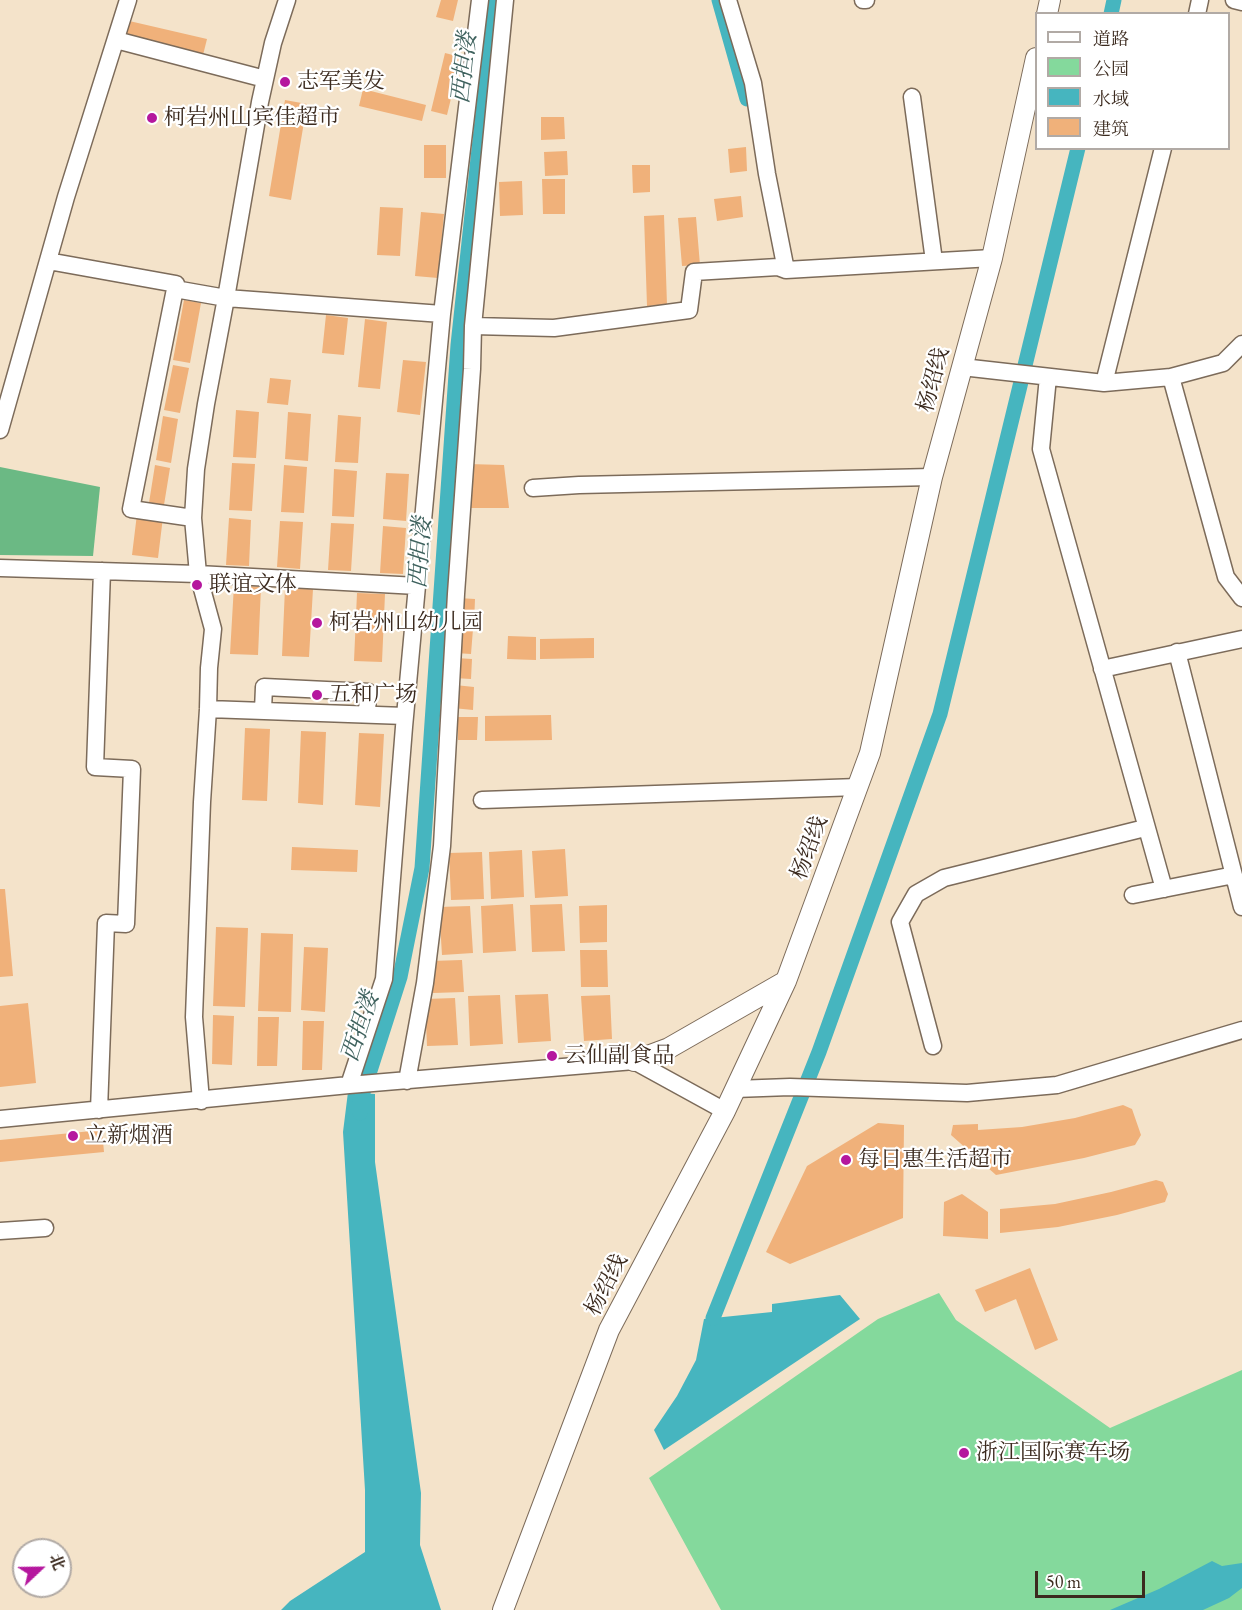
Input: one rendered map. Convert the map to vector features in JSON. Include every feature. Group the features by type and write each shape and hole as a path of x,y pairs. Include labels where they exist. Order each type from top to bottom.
{"main road":[{"name":"杨绍线","path":"503,1610 609,1330 725,1111 786,981 870,753 932,477 992,258 1035,63"},
{"path":"634,1061 669,1048 786,981"}],"street":[{"path":"0,430 48,261 128,0"},
{"path":"201,1101 194,1017 197,898 213,629 198,574 193,518 196,469 265,79 287,0"},
{"path":"349,1085 384,979 405,716 442,314 480,0"},
{"path":"407,1081 425,984 442,846 473,326 505,0"},
{"path":"728,0 753,83 786,270"},
{"path":"1234,0 1242,2"},
{"path":"116,40 265,79"},
{"path":"912,97 934,261"},
{"path":"1104,383 1162,150"},
{"path":"473,326 554,328 689,310 693,272 778,267 786,270 992,258"},
{"path":"48,261 176,284 131,509 193,518"},
{"path":"175,289 226,298 442,314"},
{"path":"962,367 1104,383 1171,377 1223,363 1242,345"},
{"path":"1041,376 1041,449 1145,828 1164,889"},
{"path":"1171,377 1226,577 1242,598"},
{"path":"533,488 932,477"},
{"path":"0,568 198,574 417,586"},
{"path":"99,1110 106,923 126,924 132,769 94,767 102,571"},
{"path":"1102,669 1242,639"},
{"path":"1177,652 1242,907"},
{"path":"263,710 264,687 368,692 367,714"},
{"path":"208,709 405,716"},
{"path":"483,800 858,787"},
{"path":"933,1046 900,922 916,894 944,878 1145,828"},
{"path":"1133,895 1234,875"},
{"path":"735,1089 790,1087 967,1093 1057,1085 1242,1030"},
{"path":"0,1119 349,1085 634,1061 725,1111"},
{"path":"0,1231 45,1228"}],"green space":[{"path":"0,467 100,487 93,556 0,555"},
{"name":"浙江国际赛车场","path":"939,1293 956,1320 1110,1428 1242,1370 1242,1610 721,1610 649,1478 878,1319"}],"water":[{"path":"348,1092 375,1094 375,1162 421,1493 420,1545 441,1610 281,1610 290,1601 365,1552 365,1490 343,1132"},
{"path":"840,1295 860,1319 664,1450 654,1430 677,1396 696,1360 704,1319 772,1312 772,1304"},
{"path":"1212,1561 1222,1566 1242,1563 1242,1588 1229,1598 1203,1610 1110,1610 1159,1589"}],"building":[{"path":"441,0 458,0 453,21 436,17"},
{"path":"125,20 207,39 203,55 121,35"},
{"path":"445,53 461,57 447,115 431,111"},
{"path":"363,89 426,105 422,121 359,106"},
{"path":"285,100 307,104 291,200 269,196"},
{"path":"541,117 564,117 565,139 541,140"},
{"path":"424,145 446,145 446,178 424,178"},
{"path":"746,147 747,171 730,173 728,149"},
{"path":"567,151 568,175 545,176 544,152"},
{"path":"632,165 650,165 650,192 633,193"},
{"path":"542,179 565,179 565,214 543,214"},
{"path":"522,181 523,215 500,216 499,182"},
{"path":"741,196 743,217 717,221 714,199"},
{"path":"380,207 403,208 400,256 377,255"},
{"path":"421,212 444,214 438,278 415,276"},
{"path":"664,215 667,305 647,306 644,216"},
{"path":"696,217 700,265 682,266 678,218"},
{"path":"184,300 201,303 190,363 173,360"},
{"path":"326,315 348,318 344,355 322,353"},
{"path":"365,319 387,322 380,389 358,387"},
{"path":"403,360 426,362 420,415 397,412"},
{"path":"173,365 189,368 180,413 164,410"},
{"path":"270,378 291,380 288,405 267,403"},
{"path":"236,410 259,412 256,458 233,457"},
{"path":"288,412 311,414 308,461 285,459"},
{"path":"338,415 361,417 358,463 335,462"},
{"path":"163,416 178,419 171,463 156,460"},
{"path":"232,463 255,464 252,511 229,510"},
{"path":"468,464 504,465 509,508 468,508"},
{"path":"155,465 170,468 163,511 148,509"},
{"path":"284,465 307,467 304,513 281,512"},
{"path":"334,469 357,471 354,517 332,516"},
{"path":"386,473 409,474 406,521 383,519"},
{"path":"137,514 163,517 158,558 132,555"},
{"path":"229,518 251,520 249,566 226,565"},
{"path":"280,521 303,522 300,569 277,567"},
{"path":"331,523 354,524 351,571 328,570"},
{"path":"383,526 406,528 403,574 380,573"},
{"path":"234,585 261,587 258,655 230,654"},
{"path":"285,588 313,589 309,657 282,656"},
{"path":"357,593 385,594 382,662 354,661"},
{"path":"458,598 475,599 474,624 457,623"},
{"path":"456,628 473,629 471,654 455,653"},
{"path":"508,636 536,637 536,660 507,659"},
{"path":"594,638 594,658 540,659 540,639"},
{"path":"456,658 472,659 471,679 454,678"},
{"path":"455,685 474,687 473,710 453,708"},
{"path":"551,715 552,740 485,741 485,716"},
{"path":"458,717 478,717 477,740 458,740"},
{"path":"245,728 270,729 267,801 242,800"},
{"path":"301,731 326,732 323,805 298,803"},
{"path":"359,733 384,734 380,807 355,805"},
{"path":"292,847 358,850 357,872 291,870"},
{"path":"565,849 568,896 535,898 532,851"},
{"path":"522,850 524,897 491,899 489,852"},
{"path":"482,852 484,899 451,900 449,853"},
{"path":"0,889 5,889 13,976 0,977"},
{"path":"513,904 516,951 483,953 481,906"},
{"path":"562,904 565,951 532,952 530,905"},
{"path":"607,905 607,942 580,943 579,906"},
{"path":"470,906 473,953 442,955 439,907"},
{"path":"216,927 248,928 245,1007 213,1006"},
{"path":"261,933 293,934 291,1012 258,1011"},
{"path":"304,947 328,948 325,1012 301,1010"},
{"path":"580,950 607,950 608,987 581,987"},
{"path":"462,960 464,992 433,993 431,961"},
{"path":"548,994 551,1041 518,1043 515,995"},
{"path":"500,995 503,1044 470,1046 468,996"},
{"path":"610,995 612,1039 584,1041 581,996"},
{"path":"455,998 458,1045 427,1046 425,999"},
{"path":"28,1003 36,1083 0,1087 0,1006"},
{"path":"213,1015 234,1016 232,1065 212,1064"},
{"path":"258,1017 279,1017 277,1066 257,1066"},
{"path":"303,1021 324,1021 322,1070 302,1070"},
{"path":"1123,1105 1132,1109 1141,1135 1135,1145 1084,1158 996,1175 951,1135 953,1125 978,1124 978,1130 1022,1127 1075,1118"},
{"path":"878,1123 904,1125 903,1218 790,1264 766,1252 807,1166"},
{"path":"102,1130 104,1152 0,1162 0,1140"},
{"path":"1156,1180 1163,1182 1168,1194 1165,1202 1058,1227 1000,1233 1000,1209 1055,1204"},
{"path":"962,1194 988,1212 988,1239 943,1236 944,1202"},
{"path":"1030,1268 1058,1340 1035,1350 1016,1299 985,1312 975,1290"}],"waterway":[{"name":"西担溇","path":"360,1113 360,1102 400,977 422,868 458,345 495,0"},
{"name":"西担溇","path":"719,0 747,99"},
{"path":"1111,12 1114,0"},
{"path":"713,1318 819,1052 940,714 1078,150"}],"place":[{"name":"志军美发","path":"285,82"},
{"name":"柯岩州山宾佳超市","path":"152,118"},
{"name":"联谊文体","path":"197,585"},
{"name":"柯岩州山幼儿园","path":"317,623"},
{"name":"五和广场","path":"317,695"},
{"name":"云仙副食品","path":"552,1056"},
{"name":"立新烟酒","path":"73,1136"},
{"name":"每日惠生活超市","path":"846,1160"},
{"name":"浙江国际赛车场","path":"964,1453"}]}
